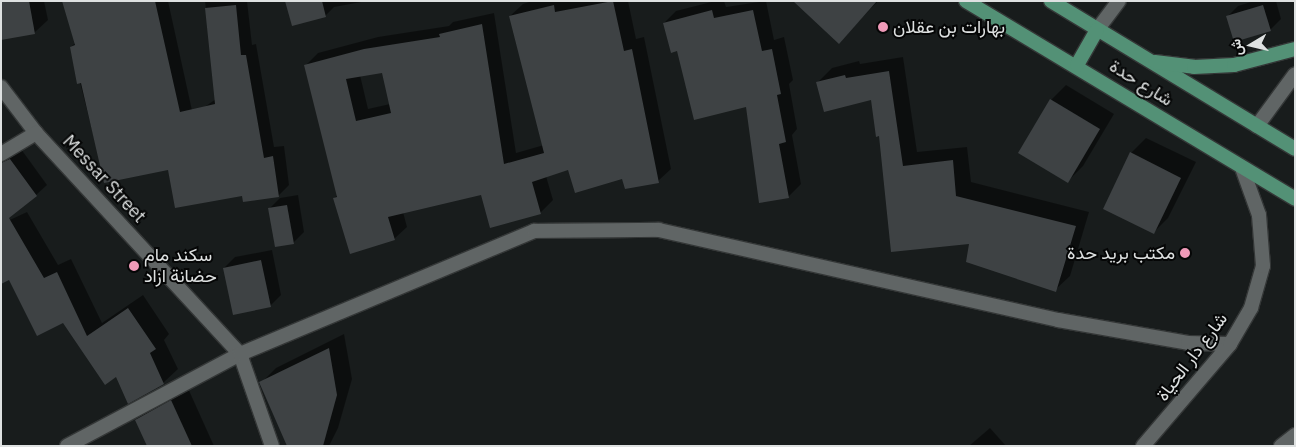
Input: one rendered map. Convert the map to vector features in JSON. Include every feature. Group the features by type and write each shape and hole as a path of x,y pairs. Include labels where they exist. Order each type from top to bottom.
{"main road":[{"name":"شارع حدة","path":"966,1 1076,65 1295,199"},
{"name":"شارع حدة","path":"1051,1 1295,149"},
{"path":"1076,65 1097,30"},
{"path":"1150,62 1194,67 1234,65 1295,49"}],"street":[{"path":"1097,30 1119,1"},
{"path":"1257,126 1295,74"},
{"name":"Messar Street","path":"1,87 36,133 240,354 272,446"},
{"path":"1,154 36,133"},
{"name":"شارع دار الحياة","path":"1144,446 1230,344 1251,308 1263,266 1258,215 1242,168"},
{"path":"67,446 240,354 534,231 659,230 1058,320 1188,343 1230,344"},
{"path":"1281,446 1295,435"}],"building":[{"path":"1,1 29,1 35,34 1,40"},
{"path":"62,1 155,1 180,112 215,104 205,8 236,5 241,55 246,55 264,158 273,156 279,197 243,202 242,196 175,208 168,170 104,183 81,83 77,84 70,47 75,45"},
{"path":"285,1 322,1 326,17 292,26"},
{"path":"613,1 624,51 632,49 659,183 625,189 622,179 575,193 568,170 532,182 541,214 490,228 481,195 388,217 395,240 350,254 333,198 337,197 304,65 364,49 440,37 439,34 482,24 504,164 544,153 509,16 554,5 555,12","holes":["382,73 391,113 356,121 346,79"]},
{"path":"793,1 877,1 839,44"},
{"path":"1263,5 1271,31 1234,42 1226,16"},
{"path":"712,10 714,18 753,10 762,51 772,49 781,94 777,95 786,142 779,144 789,198 759,203 746,107 694,120 677,51 671,53 663,23"},
{"path":"889,71 903,166 953,160 956,196 1076,226 1056,292 966,262 969,244 891,252 879,136 876,137 871,100 824,112 816,82 845,75 846,78"},
{"path":"1050,99 1100,129 1068,183 1018,153"},
{"path":"1130,152 1181,178 1154,234 1103,209"},
{"path":"10,159 37,196 9,218 44,278 57,272 87,336 128,308 156,349 150,353 164,384 128,404 116,377 105,385 63,323 37,336 9,280 1,284 1,163"},
{"path":"287,205 294,244 275,247 268,208"},
{"path":"261,260 271,307 233,315 223,268"},
{"path":"329,348 337,395 323,446 287,446 259,382"},
{"path":"171,400 192,446 147,446 135,420"}],"place":[{"name":"بهارات بن عقلان","path":"883,27"},
{"name":"مكتب بريد حدة","path":"1185,253"},
{"name":"سكند مام حضانة ازاد","path":"134,266"}]}
